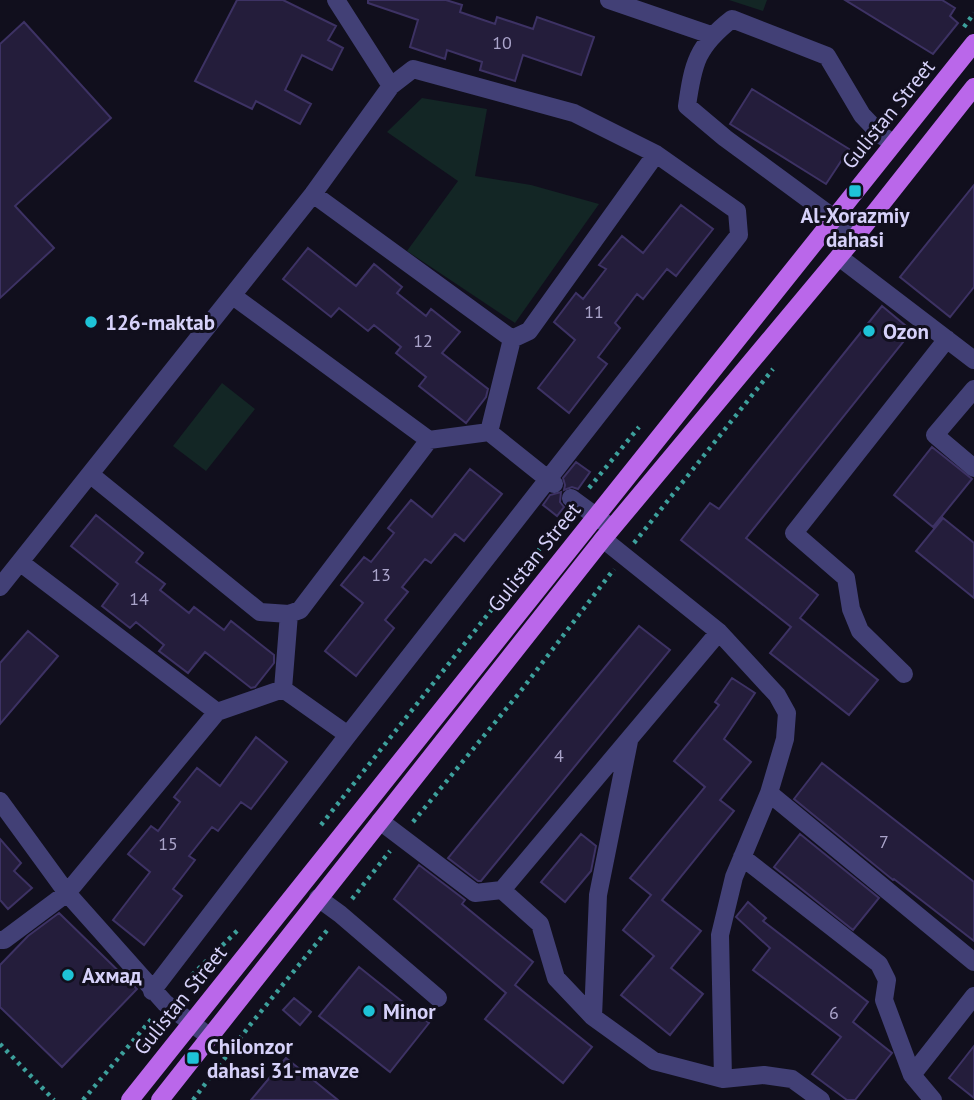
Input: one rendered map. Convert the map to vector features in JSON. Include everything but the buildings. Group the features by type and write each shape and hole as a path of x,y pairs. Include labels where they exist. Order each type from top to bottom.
{"main road":[{"name":"Gulistan Street","path":"130,1100 974,43"},
{"name":"Gulistan Street","path":"160,1100 607,534 839,257 973,91"}],"street":[{"path":"336,0 391,86"},
{"path":"609,0 711,35"},
{"path":"857,235 725,138 687,106 692,69 711,35 732,19 827,56 862,115 881,135 893,143"},
{"path":"0,587 313,194 391,86 413,69 574,113 656,154 737,211 739,235 551,482 348,735 159,997"},
{"path":"512,339 529,331 656,154"},
{"path":"313,194 512,339"},
{"path":"839,257 974,360"},
{"path":"233,296 429,440 489,432 551,482"},
{"path":"489,432 512,339"},
{"path":"904,674 860,631 851,609 846,578 794,533 947,339"},
{"path":"974,389 936,435 974,468"},
{"path":"91,475 260,612 289,614 300,610 429,440"},
{"path":"574,500 596,516 623,556 719,632 777,695 787,713 785,739 769,793 734,877 720,935 723,1079"},
{"path":"21,563 217,712"},
{"path":"283,689 289,614"},
{"path":"380,821 474,893 502,890 719,632"},
{"path":"283,689 348,735"},
{"path":"0,940 4,940 67,893 217,712 283,689"},
{"path":"593,1017 598,895 629,741"},
{"path":"769,793 974,962"},
{"path":"0,801 67,893 159,997 210,1037"},
{"path":"742,857 879,964 887,980 884,1000 912,1075 925,1097"},
{"path":"502,890 540,924 556,978 593,1017 654,1061 723,1079 764,1074 792,1079 821,1100"},
{"path":"318,898 438,998"},
{"path":"912,1075 974,996"}],"path":[{"path":"193,1100 250,1025 520,692 623,556 776,366"},
{"path":"318,829 574,500"},
{"path":"83,1100 159,997 240,928"},
{"path":"0,1044 54,1100"}],"green space":[{"path":"729,0 767,0 763,11"},
{"path":"422,98 487,109 475,176 531,185 599,204 515,323 407,251 458,181 387,132"},
{"path":"222,383 255,409 206,471 173,446"}],"place":[{"name":"Al-Xorazmiy dahasi","path":"855,191"},
{"name":"126-maktab","path":"91,322"},
{"name":"Ozon","path":"869,331"},
{"name":"Ахмад","path":"68,975"},
{"name":"Minor","path":"369,1011"},
{"name":"Chilonzor dahasi 31-mavze","path":"193,1058"}]}
